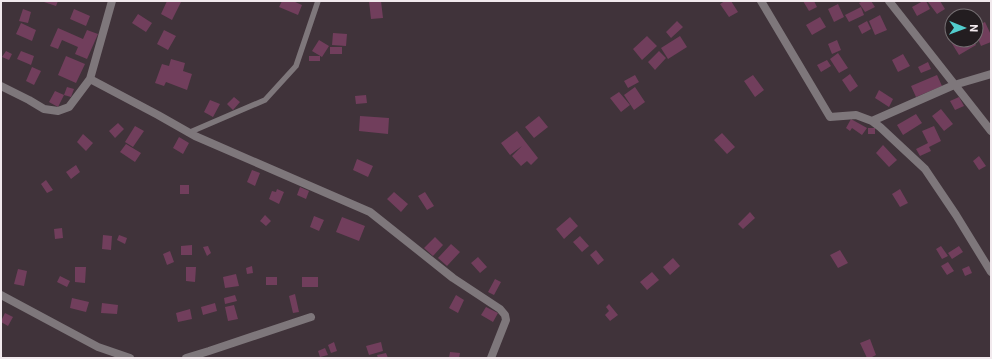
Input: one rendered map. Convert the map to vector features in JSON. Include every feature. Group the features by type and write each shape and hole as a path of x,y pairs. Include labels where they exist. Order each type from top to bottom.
{"street":[{"path":"1,86 29,100 44,110 58,111 69,107 90,79 112,1"},
{"path":"761,1 830,117 856,115 872,121 925,169 956,215 991,272"},
{"path":"889,1 991,130"},
{"path":"872,121 954,85 991,74"},
{"path":"90,79 158,115 188,133 370,212 453,278 500,309 505,315 506,320 492,358"},
{"path":"1,295 98,346 130,358"},
{"path":"186,358 311,317"}],"lane":[{"path":"188,133 265,100 296,66 318,1"}],"building":[{"path":"41,1 58,1 56,6"},
{"path":"167,1 181,2 172,20 161,14"},
{"path":"282,1 293,1 302,5 298,15 279,7"},
{"path":"369,1 381,1 383,18 371,19"},
{"path":"725,1 731,1 738,12 729,17 720,4"},
{"path":"803,1 814,1 817,7 809,11"},
{"path":"863,1 871,1 875,7 865,12 859,3"},
{"path":"926,1 930,9 917,16 912,7"},
{"path":"940,1 944,10 937,14 928,2"},
{"path":"838,4 844,17 834,22 828,9"},
{"path":"861,7 864,15 849,22 845,15"},
{"path":"23,9 31,12 28,23 19,21"},
{"path":"74,9 90,16 86,26 70,19"},
{"path":"138,14 152,23 146,32 132,23"},
{"path":"880,15 887,30 875,35 869,21"},
{"path":"820,17 826,27 812,35 806,25"},
{"path":"677,21 683,27 671,38 666,32"},
{"path":"867,21 871,29 862,34 858,26"},
{"path":"984,22 991,35 991,42 984,45"},
{"path":"21,23 36,30 32,41 16,34"},
{"path":"58,28 83,39 87,30 98,34 87,59 75,54 78,47 62,40 58,49 50,46"},
{"path":"164,30 176,36 168,50 157,44"},
{"path":"333,33 347,34 346,46 332,45"},
{"path":"647,36 657,46 642,60 633,49"},
{"path":"680,36 687,47 668,59 661,48"},
{"path":"319,40 329,46 322,57 312,51"},
{"path":"837,40 841,50 832,54 828,44"},
{"path":"330,47 342,47 342,54 330,54"},
{"path":"955,48 971,48 959,55"},
{"path":"6,51 12,54 9,60 2,57"},
{"path":"21,51 34,56 31,65 17,59"},
{"path":"659,51 666,58 655,70 648,62"},
{"path":"838,53 848,68 839,73 830,59"},
{"path":"903,54 910,66 898,72 892,60"},
{"path":"66,56 85,64 76,83 58,75"},
{"path":"309,56 320,56 320,61 309,61"},
{"path":"171,59 185,63 183,71 192,74 187,90 166,82 164,86 155,83 162,64 169,66"},
{"path":"827,60 831,66 821,72 817,65"},
{"path":"928,62 931,69 921,73 918,67"},
{"path":"32,67 41,71 34,85 26,81"},
{"path":"850,74 858,86 850,92 842,80"},
{"path":"635,75 639,82 628,88 624,81"},
{"path":"753,75 764,90 755,97 744,81"},
{"path":"937,75 942,86 916,97 911,86"},
{"path":"67,87 74,89 71,97 64,95"},
{"path":"635,87 645,102 634,110 624,95"},
{"path":"879,90 893,99 889,107 875,98"},
{"path":"55,91 64,95 58,107 49,102"},
{"path":"619,92 630,105 621,112 610,98"},
{"path":"366,95 367,103 356,104 355,96"},
{"path":"234,97 240,102 233,110 227,104"},
{"path":"959,97 964,106 955,110 950,101"},
{"path":"210,100 220,104 213,117 204,112"},
{"path":"941,109 953,124 944,131 932,116"},
{"path":"916,114 922,123 903,135 897,125"},
{"path":"360,116 389,118 388,134 359,131"},
{"path":"539,116 548,127 534,138 525,127"},
{"path":"851,119 867,128 862,135 852,128 850,131 846,128"},
{"path":"118,123 124,129 115,138 109,131"},
{"path":"135,126 144,131 133,147 125,142"},
{"path":"934,126 941,141 929,147 931,151 920,156 916,149 928,143 922,131"},
{"path":"868,128 875,128 875,134 868,134"},
{"path":"517,131 538,158 531,165 527,161 521,166 512,156 522,146 510,155 501,143"},
{"path":"722,133 735,147 727,154 714,140"},
{"path":"83,134 93,143 86,151 77,142"},
{"path":"179,137 189,143 183,154 173,148"},
{"path":"126,144 141,153 135,162 120,152"},
{"path":"883,145 897,160 889,167 876,153"},
{"path":"979,156 986,166 979,170 973,161"},
{"path":"357,159 373,166 368,177 353,170"},
{"path":"76,165 80,172 71,179 66,172"},
{"path":"252,170 260,173 255,186 247,182"},
{"path":"46,180 53,190 47,193 41,184"},
{"path":"180,185 189,185 189,194 180,194"},
{"path":"300,187 309,191 306,199 297,195"},
{"path":"277,189 284,192 279,204 269,199 272,191 276,192"},
{"path":"900,189 908,203 900,207 892,194"},
{"path":"394,192 408,204 401,212 387,199"},
{"path":"425,192 434,206 427,210 418,196"},
{"path":"750,212 755,218 743,229 738,224"},
{"path":"265,215 271,221 266,226 260,221"},
{"path":"314,216 324,220 319,231 310,227"},
{"path":"342,217 365,226 359,241 336,232"},
{"path":"570,217 578,226 564,239 556,229"},
{"path":"62,228 63,238 55,239 54,229"},
{"path":"103,235 112,236 111,250 102,249"},
{"path":"119,235 127,238 125,244 117,240"},
{"path":"580,236 589,246 582,252 573,242"},
{"path":"435,237 443,245 433,256 424,248"},
{"path":"451,244 460,252 447,266 438,258"},
{"path":"192,245 192,255 181,255 181,246"},
{"path":"208,246 211,253 207,256 203,247"},
{"path":"941,246 948,256 942,259 936,249"},
{"path":"959,246 963,252 952,259 948,253"},
{"path":"596,250 604,260 598,265 590,255"},
{"path":"840,250 848,263 838,268 830,255"},
{"path":"170,251 174,262 167,265 163,254"},
{"path":"478,257 487,267 480,273 471,263"},
{"path":"673,258 680,266 670,275 663,267"},
{"path":"948,262 954,271 947,275 941,266"},
{"path":"252,266 253,273 247,274 246,268"},
{"path":"969,266 972,273 965,276 962,269"},
{"path":"75,267 86,267 85,283 75,282"},
{"path":"186,267 196,267 195,282 186,281"},
{"path":"18,269 27,271 24,286 14,284"},
{"path":"652,272 659,280 647,290 640,282"},
{"path":"236,274 239,286 225,288 223,277"},
{"path":"60,276 70,281 67,287 57,282"},
{"path":"266,277 277,277 277,285 266,285"},
{"path":"302,277 318,277 318,287 302,287"},
{"path":"495,279 501,282 494,295 488,292"},
{"path":"295,294 299,312 293,313 289,296"},
{"path":"235,295 237,301 225,304 224,298"},
{"path":"456,295 464,300 458,313 449,308"},
{"path":"72,298 89,302 86,312 70,308"},
{"path":"102,303 118,305 117,314 101,313"},
{"path":"215,303 217,311 203,315 201,307"},
{"path":"609,304 618,315 610,321 605,315 609,311 606,307"},
{"path":"234,305 238,319 228,321 225,307"},
{"path":"486,307 498,313 493,322 481,315"},
{"path":"190,309 192,319 178,322 176,313"},
{"path":"5,313 13,317 8,326 1,322"},
{"path":"870,339 876,355 867,358 860,343"},
{"path":"334,342 337,351 331,353 328,345"},
{"path":"381,342 383,351 369,355 366,346"},
{"path":"325,348 328,355 320,357 318,351"},
{"path":"450,352 460,353 459,358 449,358"},
{"path":"386,353 388,358 378,358 377,355"}]}
